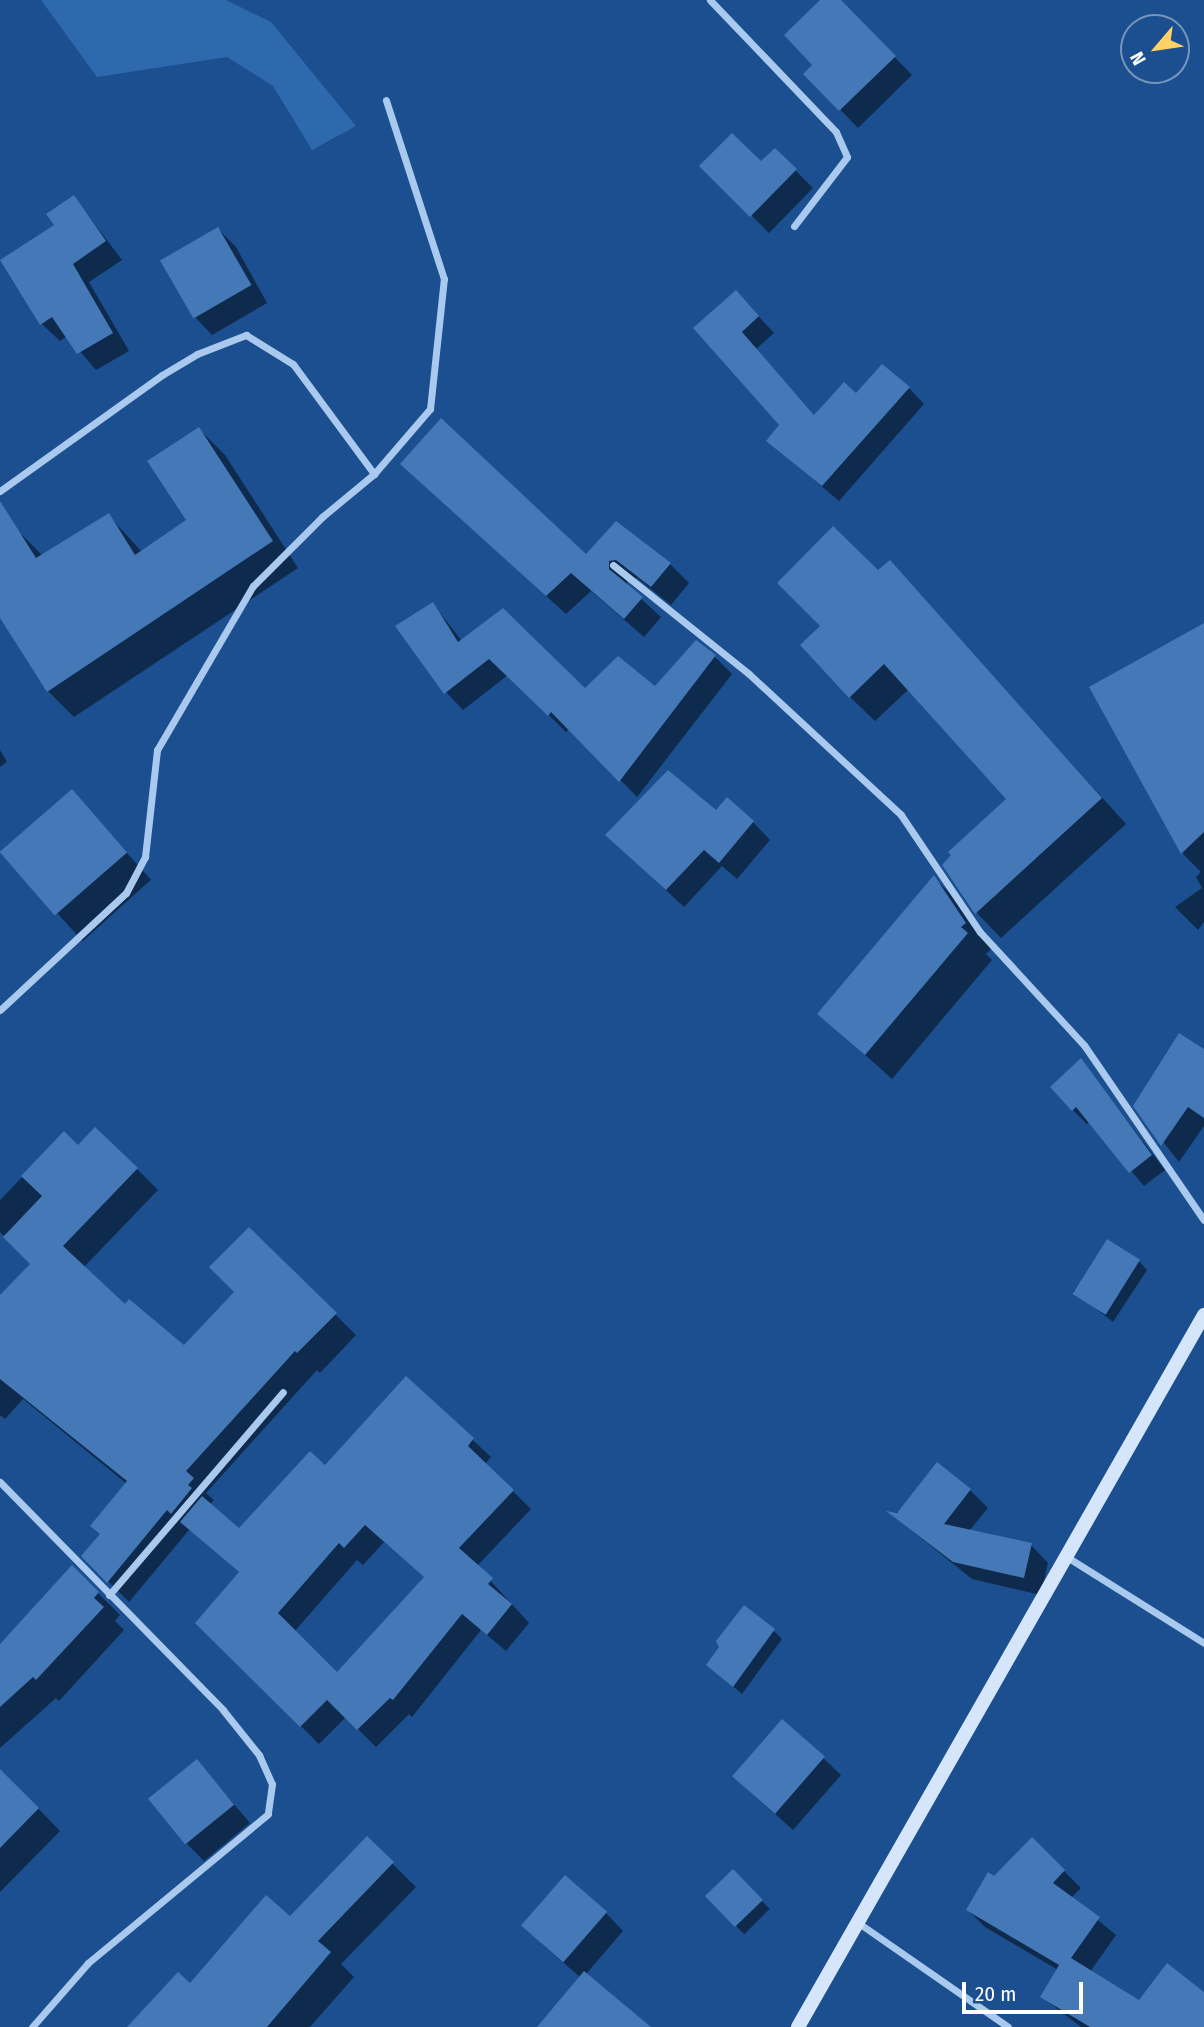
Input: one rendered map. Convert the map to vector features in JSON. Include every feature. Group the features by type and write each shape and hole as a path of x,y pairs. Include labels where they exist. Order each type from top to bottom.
{"street":[{"path":"710,0 836,132 847,157 794,226"},
{"path":"0,1010 126,893 145,857 156,750 253,586 322,517 374,474 430,409 444,279 386,100"},
{"path":"0,491 162,375 197,354 246,335 293,364 374,474"},
{"path":"613,565 748,674 901,815 980,932 1084,1045 1204,1220"},
{"path":"798,2027 860,1924 975,1711 1067,1557 1204,1315"},
{"path":"108,1595 283,1392"},
{"path":"0,1482 223,1710 259,1755 272,1784 268,1814 88,1963 32,2027"},
{"path":"1067,1557 1204,1643"},
{"path":"860,1924 1007,2027"}],"shaded area":[{"path":"41,0 226,0 271,22 356,126 312,150 273,86 227,57 97,77"}],"building":[{"path":"820,0 841,0 896,56 839,111 803,74 812,65 784,35"},
{"path":"732,133 761,161 775,148 797,169 750,217 699,166"},
{"path":"74,195 106,241 73,264 113,333 77,354 52,317 40,325 0,260 54,225 46,214"},
{"path":"218,227 252,285 193,319 160,260"},
{"path":"736,290 759,316 742,332 814,415 844,382 856,393 882,364 910,387 822,486 766,441 779,425 693,328"},
{"path":"441,418 586,554 616,521 671,563 651,587 616,560 609,561 609,569 643,597 624,619 571,573 546,596 400,464"},
{"path":"199,427 273,541 47,692 0,618 0,501 36,558 109,513 135,555 186,520 147,461"},
{"path":"833,526 878,570 890,560 1102,798 975,914 942,865 951,855 948,852 1006,799 884,664 849,698 800,645 820,626 777,583"},
{"path":"433,602 458,642 503,608 585,688 618,656 655,686 696,640 716,655 619,782 551,712 548,716 489,659 444,694 395,626"},
{"path":"1204,623 1204,832 1181,854 1089,687"},
{"path":"668,770 716,810 727,797 754,821 719,863 704,850 666,890 605,835"},
{"path":"72,789 127,852 55,915 0,852"},
{"path":"934,875 966,923 961,927 968,933 865,1055 817,1014"},
{"path":"1179,1033 1204,1049 1204,1118 1188,1107 1161,1146 1133,1106"},
{"path":"1081,1058 1152,1155 1129,1173 1076,1107 1072,1111 1050,1087"},
{"path":"95,1127 138,1168 63,1246 125,1304 129,1299 184,1345 234,1292 209,1267 249,1227 337,1313 297,1353 295,1351 186,1471 194,1478 188,1485 192,1488 171,1514 167,1510 107,1583 81,1556 100,1534 90,1526 127,1481 0,1379 0,1295 30,1264 3,1237 42,1196 21,1176 64,1131 78,1145"},
{"path":"1107,1239 1140,1260 1106,1315 1073,1294"},
{"path":"406,1376 474,1438 468,1446 514,1490 459,1548 493,1578 488,1584 512,1604 487,1635 462,1614 393,1700 390,1698 357,1730 327,1700 300,1727 195,1623 239,1572 180,1522 202,1496 239,1528 310,1451 325,1465","holes":["365,1525 424,1577 337,1672 278,1613 339,1543 344,1548"]},
{"path":"937,1462 971,1489 944,1524 1032,1543 1024,1578 953,1562 886,1511 897,1513"},
{"path":"72,1565 99,1592 94,1598 104,1607 36,1680 33,1677 0,1707 0,1644"},
{"path":"744,1605 775,1629 733,1687 706,1665 719,1647 716,1641"},
{"path":"782,1719 825,1756 775,1814 732,1776"},
{"path":"197,1759 234,1805 185,1844 148,1799"},
{"path":"0,1769 39,1808 0,1848"},
{"path":"367,1836 394,1862 318,1941 331,1952 267,2027 127,2027 178,1972 190,1983 266,1895 290,1916"},
{"path":"1032,1837 1065,1870 1053,1883 1100,1917 1071,1958 1139,2000 1167,1963 1204,1992 1204,2027 1090,2027 1040,1997 1059,1965 966,1910 988,1872 994,1876"},
{"path":"733,1869 763,1900 735,1927 705,1896"},
{"path":"565,1875 607,1912 563,1962 521,1926"},
{"path":"584,1971 651,2027 537,2027"}]}
